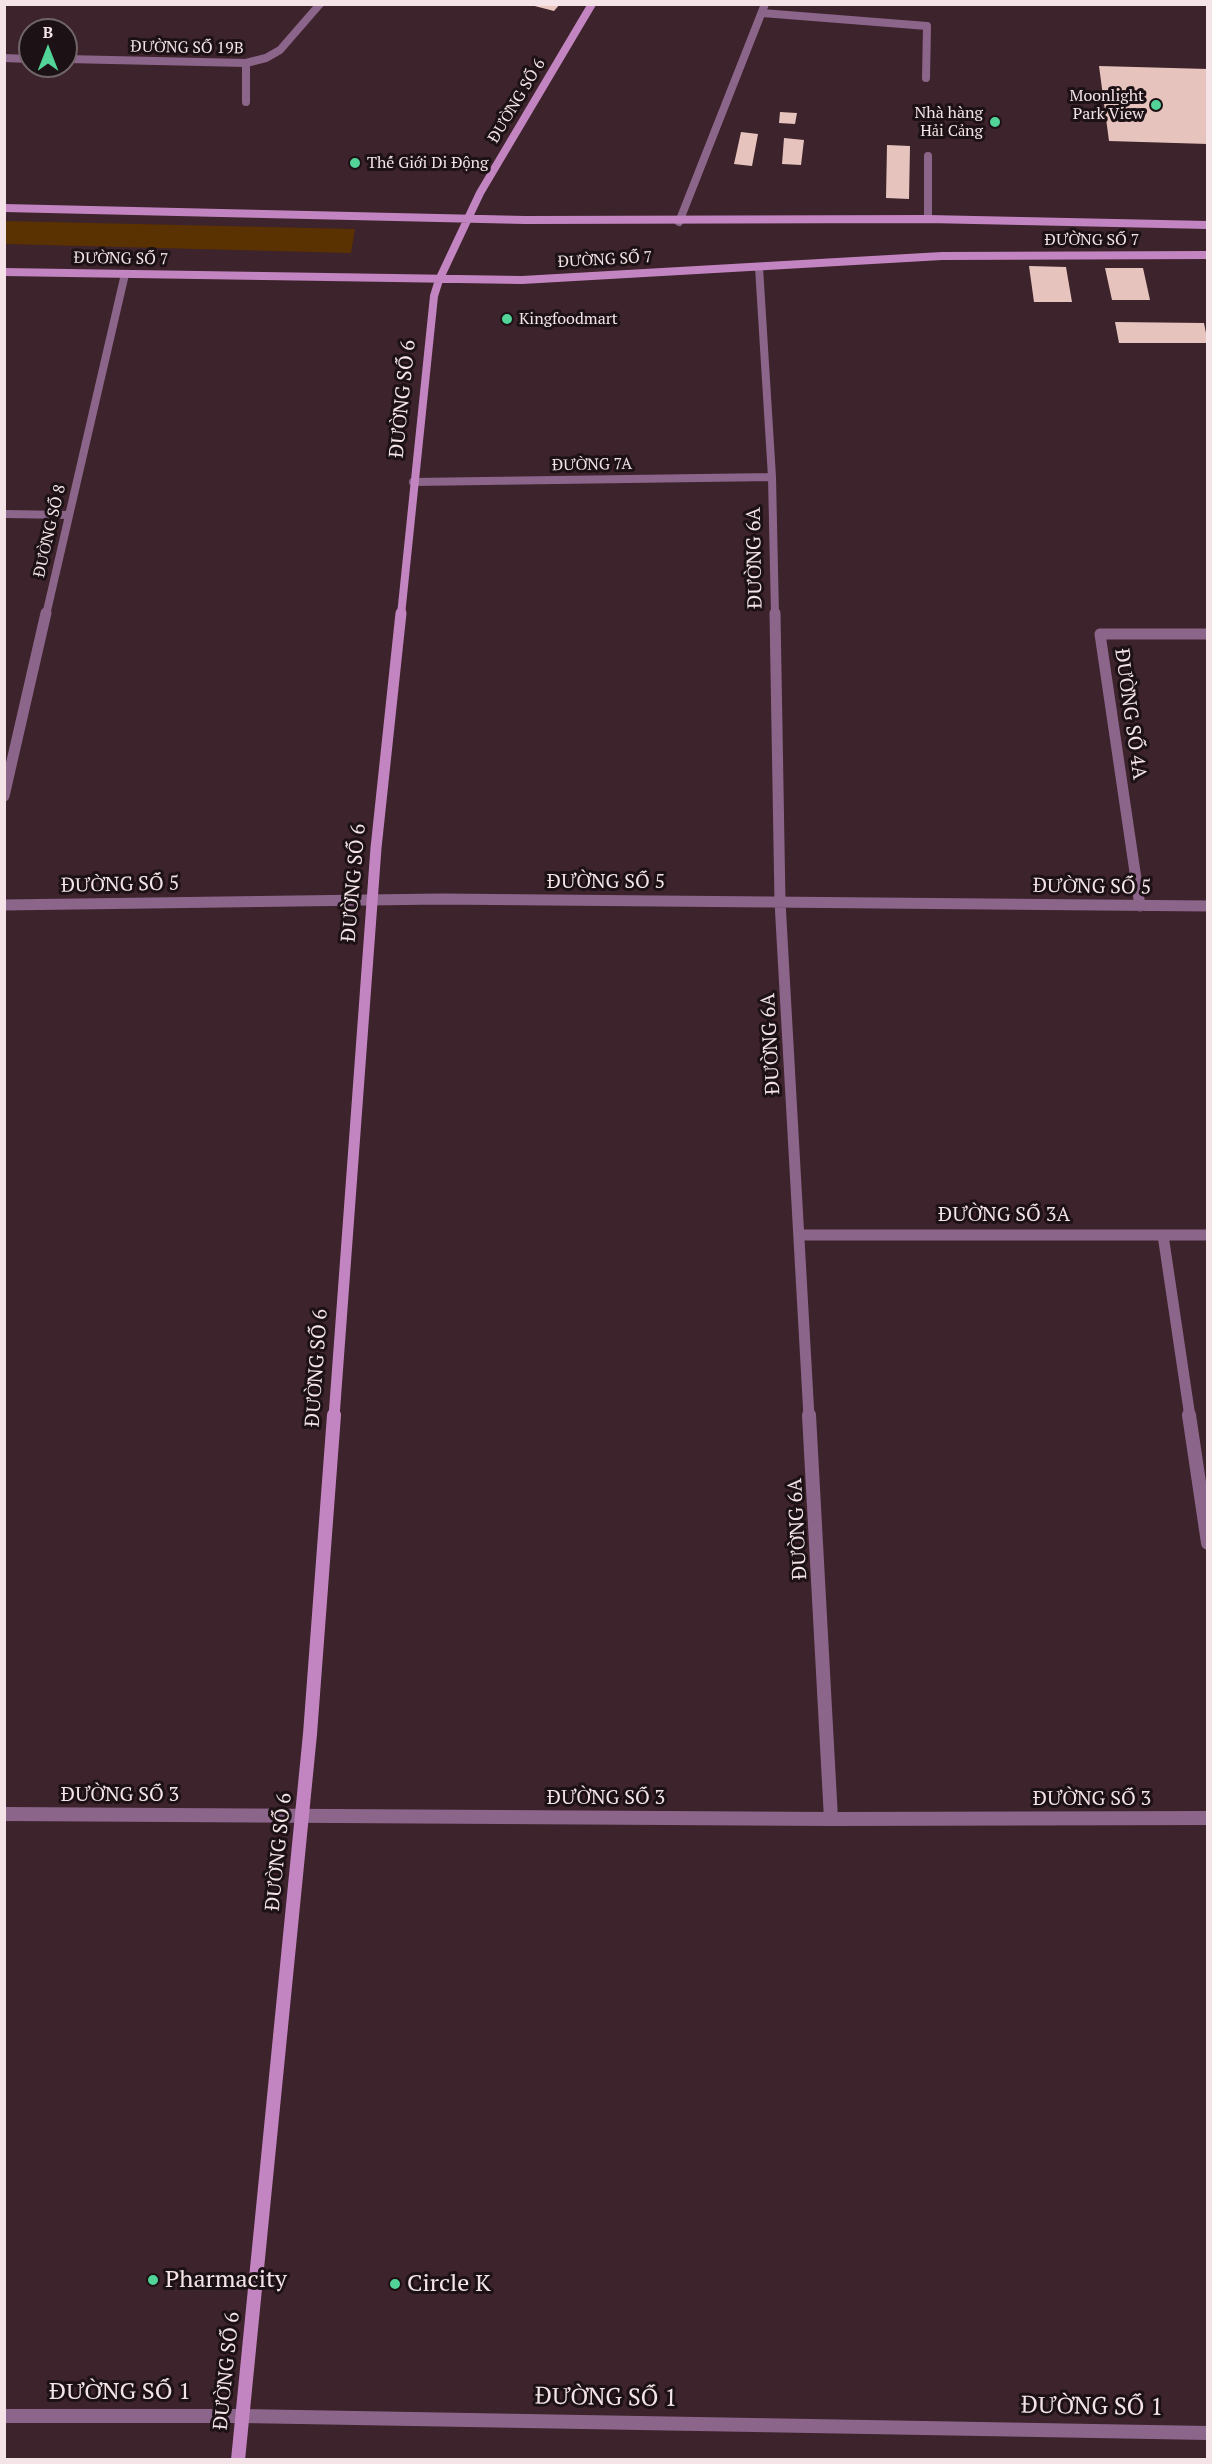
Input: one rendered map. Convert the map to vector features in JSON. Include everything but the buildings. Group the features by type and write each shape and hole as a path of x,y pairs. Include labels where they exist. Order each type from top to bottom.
{"main road":[{"name":"ĐƯỜNG SỐ 6","path":"238,2460 302,1816 372,899 432,313 439,280 466,219 592,4"},
{"name":"ĐƯỜNG SỐ 7","path":"4,208 466,219 679,222 928,219 1208,225"},
{"name":"ĐƯỜNG SỐ 7","path":"4,272 522,280 942,256 1208,255"}],"street":[{"name":"ĐƯỜNG SỐ 19B","path":"78,59 246,63 266,58 280,50 320,4"},
{"path":"679,222 764,9 927,26 926,78"},
{"path":"246,63 246,102"},
{"path":"928,156 928,219"},
{"name":"ĐƯỜNG 6A","path":"759,267 772,477 780,902 831,1819"},
{"name":"ĐƯỜNG SỐ 8","path":"4,795 125,274"},
{"name":"ĐƯỜNG 7A","path":"413,482 772,477"},
{"path":"4,514 69,515"},
{"name":"ĐƯỜNG SỐ 4A","path":"1140,906 1100,634 1208,634"},
{"name":"ĐƯỜNG SỐ 5","path":"4,905 372,899 1208,906"},
{"name":"ĐƯỜNG SỐ 3A","path":"800,1234 1208,1235"},
{"path":"1163,1235 1208,1543"},
{"name":"ĐƯỜNG SỐ 3","path":"4,1814 831,1819 1208,1818"},
{"name":"ĐƯỜNG SỐ 1","path":"4,2416 242,2416 1208,2433"}],"shaded area":[{"path":"5,221 355,229 351,253 5,244"}],"place":[{"name":"Moonlight Park View","path":"1156,105"},
{"name":"Nhà hàng Hải Cảng","path":"995,122"},
{"name":"Thế Giới Di Động","path":"355,163"},
{"name":"Kingfoodmart","path":"507,319"},
{"name":"Pharmacity","path":"153,2280"},
{"name":"Circle K","path":"395,2284"}]}
